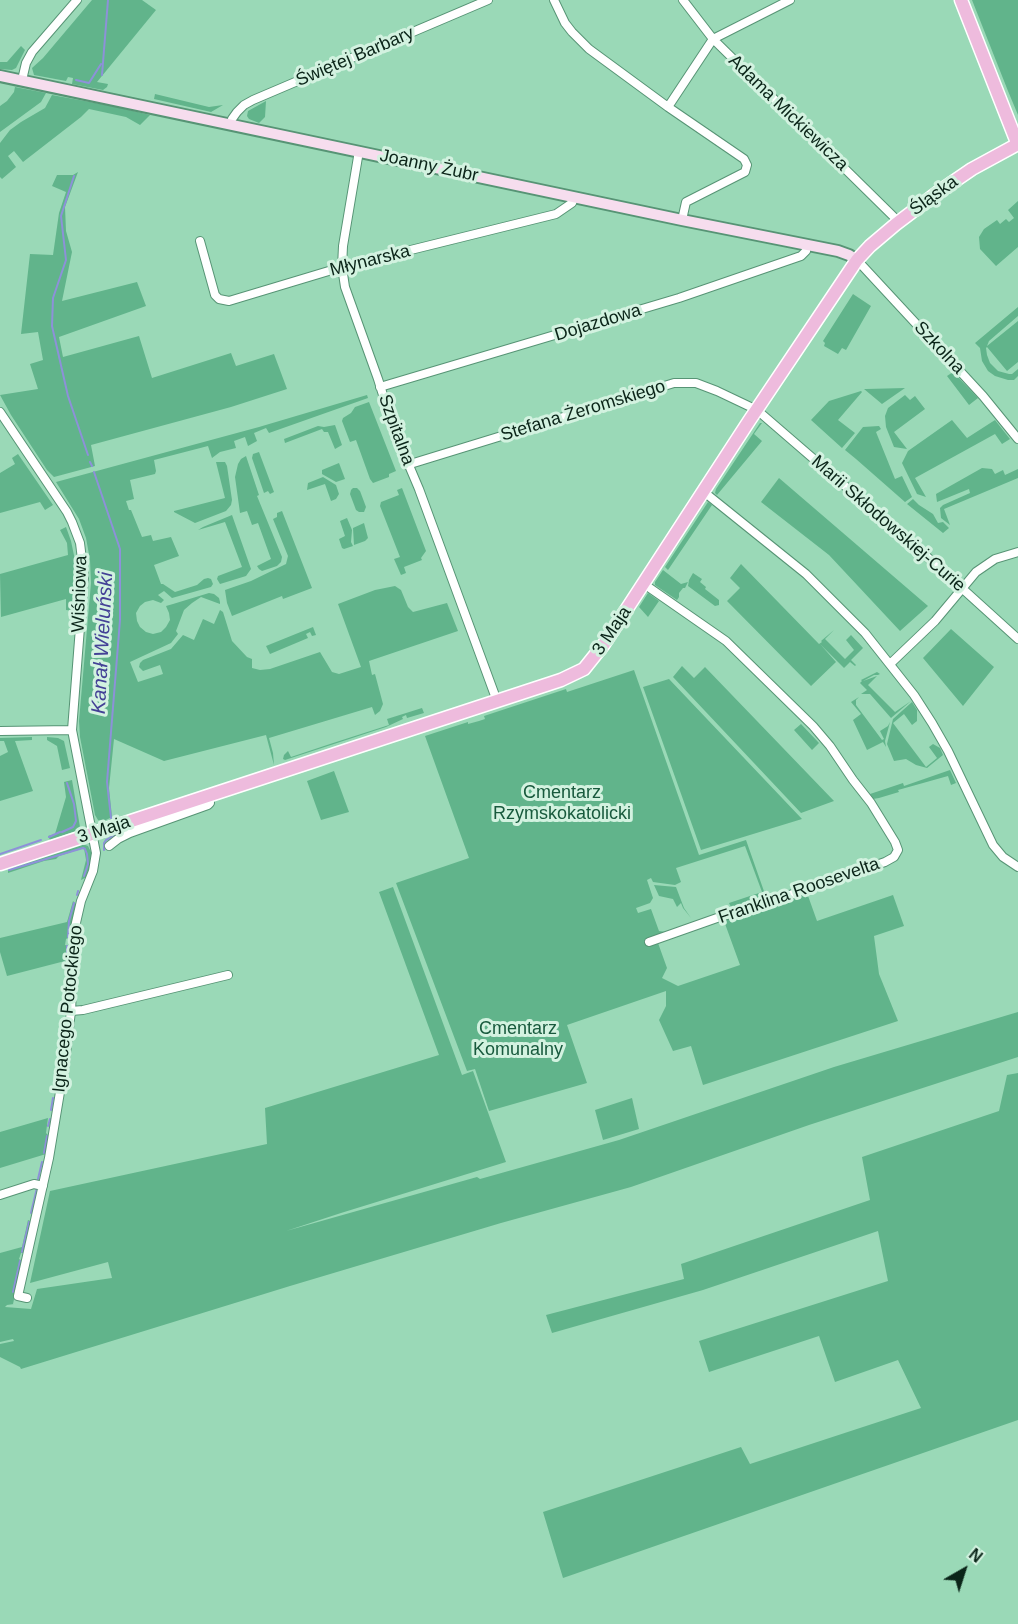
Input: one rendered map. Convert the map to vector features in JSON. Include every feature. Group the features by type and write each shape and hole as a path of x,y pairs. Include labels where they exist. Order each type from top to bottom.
{"main road":[{"path":"961,0 1018,144"},
{"name":"Śląska","path":"857,260 870,246 937,193 972,169 1018,144"},
{"name":"3 Maja","path":"0,864 569,677 585,669 644,584 857,260"}],"street":[{"path":"22,80 30,54 77,0"},
{"name":"Świętej Barbary","path":"231,124 237,112 253,100 471,3 488,0"},
{"path":"554,0 565,23 580,41 668,107 744,159 747,165 745,172 686,202 682,220"},
{"name":"Adama Mickiewicza","path":"682,0 713,39 899,222"},
{"path":"668,107 713,39 790,0"},
{"name":"Joanny Żubr","path":"0,76 845,253 857,260"},
{"name":"Szpitalna","path":"359,151 342,250 346,292 389,416 407,465 419,489 496,701"},
{"name":"Młynarska","path":"200,241 215,295 223,301 229,301 342,267 556,214 572,203 574,198"},
{"name":"Dojazdowa","path":"380,387 680,298 801,256 806,251 807,245"},
{"name":"Szkolna","path":"857,260 983,396 1018,439"},
{"name":"Stefana Żeromskiego","path":"407,465 674,383 696,383 757,410"},
{"name":"Marii Skłodowskiej-Curie","path":"757,410 875,511 1018,639"},
{"name":"Wiśniowa","path":"0,412 67,512 80,543 84,576 72,730 92,834"},
{"path":"704,492 814,581 859,627 890,664 915,695 932,723 993,845 1003,857 1018,867"},
{"path":"890,664 935,621 976,572 995,559 1018,552"},
{"name":"Franklina Roosevelta","path":"644,584 726,641 813,726 868,798 896,842 898,850 894,857 885,862 649,942"},
{"path":"0,731 72,730"},
{"name":"3 Maja","path":"109,846 130,833 208,805 209,796"},
{"name":"Ignacego Potockiego","path":"27,1298 18,1296 54,1132 71,1011 75,927 96,860 92,834"},
{"path":"71,1011 228,975"},
{"path":"0,1195 34,1184 43,1186"}],"green space":[{"path":"92,0 142,0 156,10 97,82 108,84 107,87 103,90 72,84 73,78 68,77 66,81 34,75 32,68"},
{"path":"972,0 1018,0 1018,115 1008,91"},
{"path":"21,46 25,50 16,68 0,69 0,62 7,62"},
{"path":"15,87 46,93 41,102 0,132 0,106 7,101"},
{"path":"155,94 209,107 223,105 211,112 154,99"},
{"path":"52,95 150,115 140,125 126,117 89,109 23,162 14,151 8,156 16,167 2,179 0,177 0,143 10,130 45,108"},
{"path":"266,101 265,117 259,123 249,119 248,111"},
{"path":"78,172 65,207 66,231 72,252 62,301 137,282 146,306 59,337 63,357 139,336 152,378 231,353 236,366 274,354 287,389 231,407 91,445 95,466 54,477 47,470 0,395 38,389 30,364 43,360 38,332 21,334 30,254 53,255 59,213 66,192 52,186 57,175 73,175"},
{"path":"1018,201 1018,247 996,266 980,249 979,237 984,229 997,220 1000,224 1006,219 1009,222 1014,218 1008,210"},
{"path":"853,294 871,306 846,350 842,348 838,354 824,346 823,341"},
{"path":"1018,307 1018,316 989,341 987,346 1018,321 1018,362 1007,371 986,348 990,363 998,371 1012,374 1018,369 1018,376 1014,380 1008,380 988,371 982,361 980,348 975,343"},
{"path":"953,372 978,398 969,405 947,376"},
{"path":"905,388 882,404 864,389 866,389"},
{"path":"861,391 838,420 855,433 842,448 811,420 829,401"},
{"path":"367,395 368,398 269,433 266,428 254,433 257,441 248,446 245,437 234,441 236,448 220,452 212,458 208,446 154,460 155,474 130,480 134,499 126,501 142,537 151,535 153,541 171,537 179,556 154,565 161,584 175,592 197,585 208,578 213,584 211,587 172,598 164,591 158,595 164,600 161,603 153,600 145,602 136,613 140,627 153,634 161,632 170,620 166,606 209,593 219,598 220,604 201,597 184,610 176,631 178,634 171,643 130,662 138,682 163,674 160,665 143,671 139,667 140,663 171,649 183,635 194,640 203,619 214,624 220,610 223,612 232,641 247,657 252,659 252,668 270,669 320,652 332,672 339,674 361,667 338,604 375,590 395,586 401,590 408,607 413,612 447,603 458,631 369,661 383,704 380,711 375,715 372,707 269,738 274,765 266,735 164,761 114,739 109,788 112,817 102,822 98,820 95,815 80,737 79,721 91,583 90,560 86,538 79,519 56,482"},
{"path":"905,395 910,400 915,396 925,409 894,432 907,449 894,447 886,427 885,416 888,408"},
{"path":"369,402 396,471 389,474 389,477 373,483 356,440 350,442 342,421 355,407"},
{"path":"952,420 967,438 995,420 1010,439 1002,444 995,434 915,478 926,497 917,494 902,463 908,451"},
{"path":"760,423 762,423 754,434 762,441 717,495 716,489"},
{"path":"335,425 342,445 335,449 328,432 322,429 285,443 284,439 318,426"},
{"path":"879,426 881,429 876,432 895,479 902,476 912,497 905,502 845,450 863,427"},
{"path":"259,452 274,492 270,494 268,491 264,493 252,458 253,454"},
{"path":"18,454 53,505 45,510 40,502 0,513 0,473 15,464 12,458"},
{"path":"246,456 259,495 257,496 282,557 277,566 262,571 257,566 271,559 258,523 252,525 247,511 240,513 235,477 238,464"},
{"path":"216,462 225,462 227,466 232,500 226,511 195,523 174,512 225,498"},
{"path":"339,463 345,479 336,482 322,474 322,470"},
{"path":"982,468 992,469 995,474 1003,470 1005,475 1018,469 1018,478 944,509 950,525 941,518 940,508 970,493 969,489 937,502 936,494"},
{"path":"323,477 336,485 339,494 336,499 331,501 325,484 307,490 308,483"},
{"path":"779,478 928,606 900,631 829,555 761,502"},
{"path":"353,488 360,491 366,507 364,512 356,510 350,494"},
{"path":"402,488 426,551 422,560 404,567 406,573 401,575 394,559 400,557 380,506 381,502 399,495 397,490"},
{"path":"913,499 933,514 938,523 943,522 949,528 943,533 907,504"},
{"path":"708,502 712,505 668,570 665,567"},
{"path":"282,511 312,588 283,599 282,596 232,616 225,590 251,581 286,564 288,556 273,519 277,517 277,513"},
{"path":"232,515 251,569 246,576 220,584 218,576 242,567 225,522 198,530"},
{"path":"347,518 352,530 353,546 344,549 339,539 345,536 340,521"},
{"path":"364,523 368,538 354,545 353,528"},
{"path":"66,527 76,565 74,611 66,610 66,599 1,617 0,574 68,555 67,543 60,530"},
{"path":"741,564 819,644 834,630 825,639 845,659 854,650 846,640 851,635 863,648 851,660 856,665 850,662 844,668 820,644 836,662 811,686 727,601 740,588 730,578"},
{"path":"663,570 681,584 688,582 679,593 677,600 655,585"},
{"path":"693,573 702,579 700,582 719,600 719,605 715,606 688,586"},
{"path":"648,593 659,601 648,617 639,607"},
{"path":"313,627 316,635 312,636 310,632 306,634 308,638 270,654 266,646"},
{"path":"951,629 994,667 963,706 923,658"},
{"path":"682,666 694,678 705,667 834,801 801,813 673,677"},
{"path":"634,670 699,855 746,840 766,897 731,907 729,903 762,892 745,846 676,868 681,882 675,885 653,882 651,878 647,880 653,898 650,903 636,908 638,913 651,909 659,931 666,932 680,928 648,940 650,946 658,943 667,968 662,978 678,986 740,965 724,921 727,917 807,893 817,921 893,895 904,926 874,936 879,974 898,1021 703,1085 691,1046 673,1051 659,1020 666,1006 666,991 567,1025 587,1083 489,1111 475,1069 467,1071 396,883 469,858 425,736 485,719 484,716 566,689 567,692"},
{"path":"877,672 880,674 863,681 877,676 868,685 895,712 911,701 891,718 870,694 861,694 867,690 860,683 861,680"},
{"path":"669,679 802,819 701,850 643,687"},
{"path":"859,697 856,705 882,740 884,739 880,731 890,722 885,741 886,747 883,742 867,750 853,720 861,714 851,702"},
{"path":"912,702 917,710 917,721 912,725 904,714 893,723 926,767 937,758 929,747 933,744 940,748 943,755 927,768 906,759 894,761 887,744 893,719"},
{"path":"422,708 424,713 407,718 406,715 402,717 403,719 386,727 285,760 283,759 288,751 291,757 389,725 387,719"},
{"path":"801,724 819,743 812,750 794,730"},
{"path":"32,737 32,740 15,741 33,791 0,801 0,756 8,752 4,741 0,741 0,738"},
{"path":"47,737 64,741 70,768 62,770 57,746 47,740"},
{"path":"950,770 956,783 951,785 948,776 898,790 899,792 879,798 873,799 870,794 903,783 904,786"},
{"path":"334,771 349,812 321,820 307,781"},
{"path":"72,780 80,827 76,831 50,840 48,836 55,834 66,797 64,782"},
{"path":"80,843 88,846 92,854 86,877 81,880 86,860 84,848 8,873 11,865"},
{"path":"654,885 676,887 684,908 691,918 683,908 681,903 677,907 673,899 659,896"},
{"path":"393,887 462,1075 473,1071 506,1162 286,1231 619,1140 834,1067 1018,1012 1018,1057 809,1125 631,1187 501,1223 21,1369 0,1357 0,1344 14,1341 13,1339 0,1342 0,1253 22,1247 28,1220 32,1222 25,1253 21,1253 19,1259 22,1261 14,1304 5,1307 31,1309 37,1289 112,1278 108,1262 30,1283 50,1191 267,1144 265,1108 439,1055 379,892"},
{"path":"73,901 76,904 70,937 66,939 65,945 70,946 69,976 65,977 65,961 7,976 0,952 0,938 67,922"},
{"path":"1018,1073 1018,1420 563,1578 543,1512 741,1447 750,1464 921,1408 898,1360 835,1382 819,1336 709,1372 699,1341 888,1281 878,1231 703,1290 552,1333 546,1315 684,1279 681,1264 870,1200 862,1157 999,1111 1007,1075"},
{"path":"632,1098 639,1129 603,1140 595,1110"},
{"path":"48,1118 46,1133 49,1136 46,1154 0,1168 0,1132"}],"waterway":[{"name":"Kanał Wieluński","path":"102,75 108,0"},
{"path":"76,80 89,83 101,64"},
{"name":"Kanał Wieluński","path":"74,176 61,216 66,260 53,298 52,326 68,396 88,455"},
{"name":"Kanał Wieluński","path":"90,462 92,466"},
{"name":"Kanał Wieluński","path":"94,472 120,549 120,620 107,782 111,818"},
{"path":"62,832 73,827 76,821 74,804 67,783"},
{"path":"49,837 60,832"},
{"path":"104,850 106,840 114,836"},
{"path":"0,854 41,840"},
{"path":"9,870 83,848 87,854 88,864 84,876"},
{"path":"77,895 78,891"},
{"path":"68,937 74,903"},
{"path":"67,946 67,976"},
{"path":"66,1002 67,985"},
{"path":"62,1036 64,1022"},
{"path":"55,1089 61,1045"},
{"path":"51,1110 53,1098"},
{"path":"48,1126 50,1119"},
{"path":"44,1153 47,1136"},
{"path":"38,1179 42,1162"},
{"path":"31,1213 37,1188"},
{"path":"22,1252 29,1222"},
{"path":"13,1292 20,1261"}],"park label":[{"name":"Cmentarz Rzymskokatolicki","path":"562,803"},
{"name":"Cmentarz Komunalny","path":"518,1039"}]}
